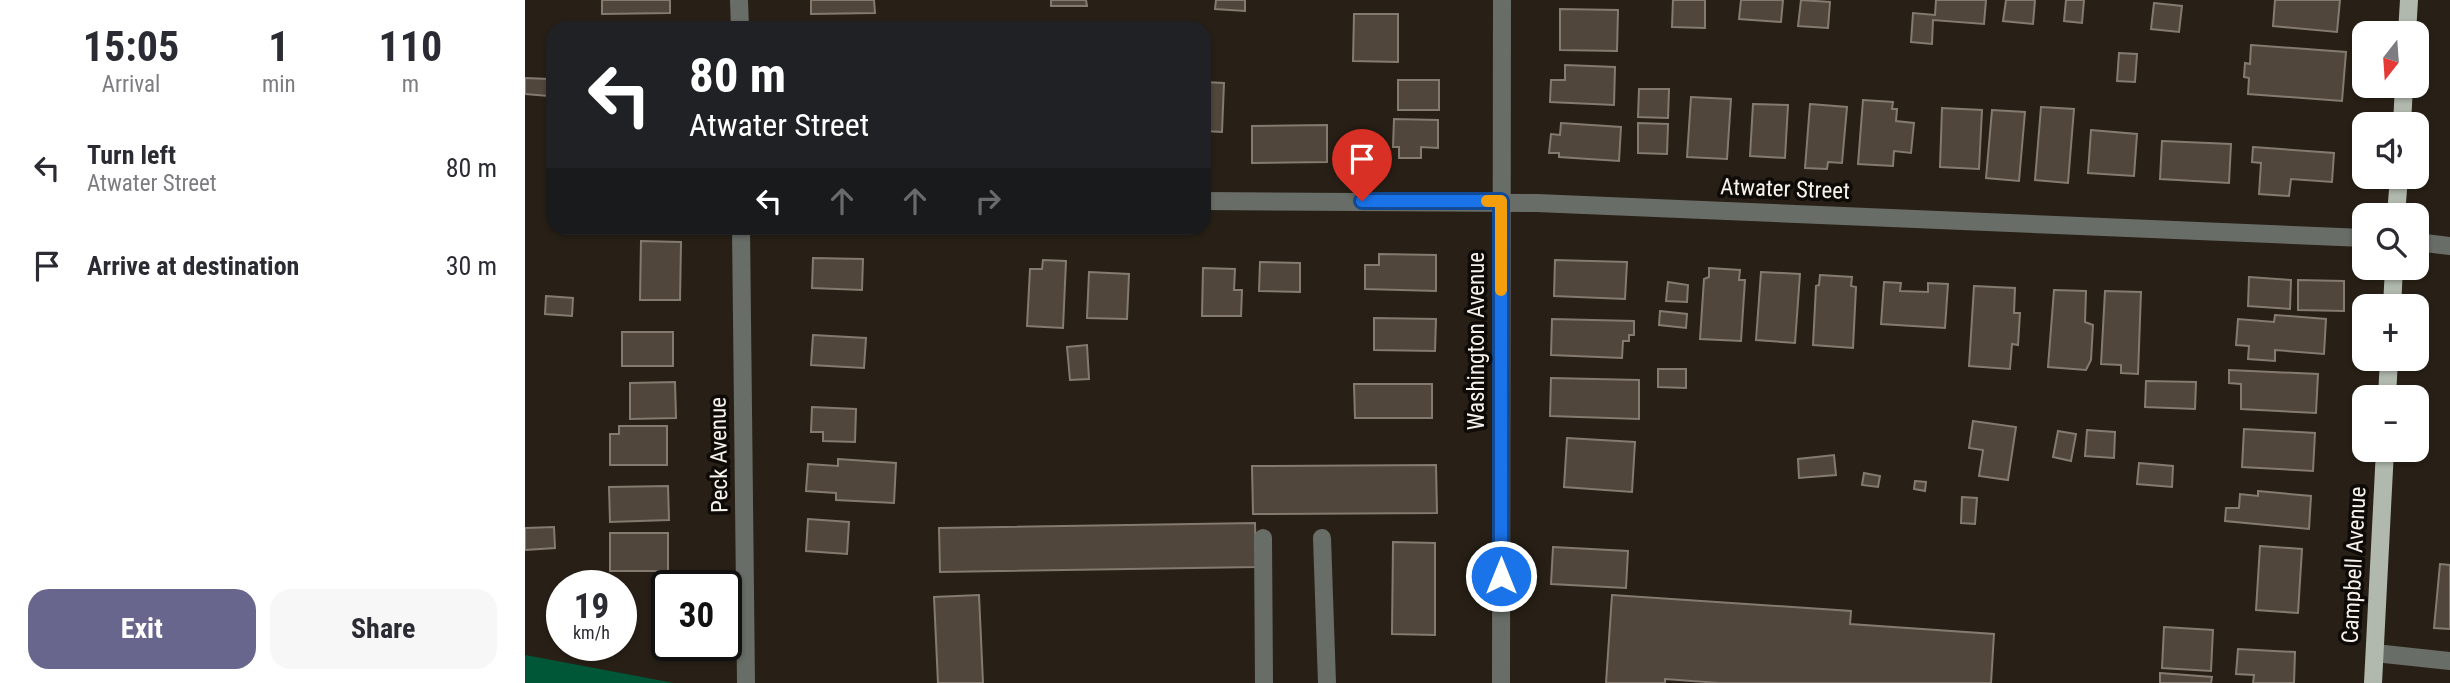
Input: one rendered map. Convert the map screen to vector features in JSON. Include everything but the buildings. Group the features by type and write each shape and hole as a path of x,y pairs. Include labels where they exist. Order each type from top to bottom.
{"main road":[{"path":"2408,21 2409,0"},
{"name":"Campbell Avenue","path":"2373,683 2384,462"}],"street":[{"path":"739,0 740,21"},
{"name":"Washington Avenue","path":"1501,683 1502,0"},
{"name":"Atwater Street","path":"1211,201 1501,201 2352,238"},
{"name":"Peck Avenue","path":"741,235 745,683"},
{"path":"2429,243 2450,246"},
{"path":"1263,538 1263,683"},
{"path":"1322,538 1327,683"},
{"path":"2375,653 2450,661"}],"green space":[{"path":"525,655 674,683 525,683"}],"slow traffic":[{"path":"1487,201 1501,201 1501,290"}],"route":[{"path":"1362,201 1501,201 1501,576"}]}
